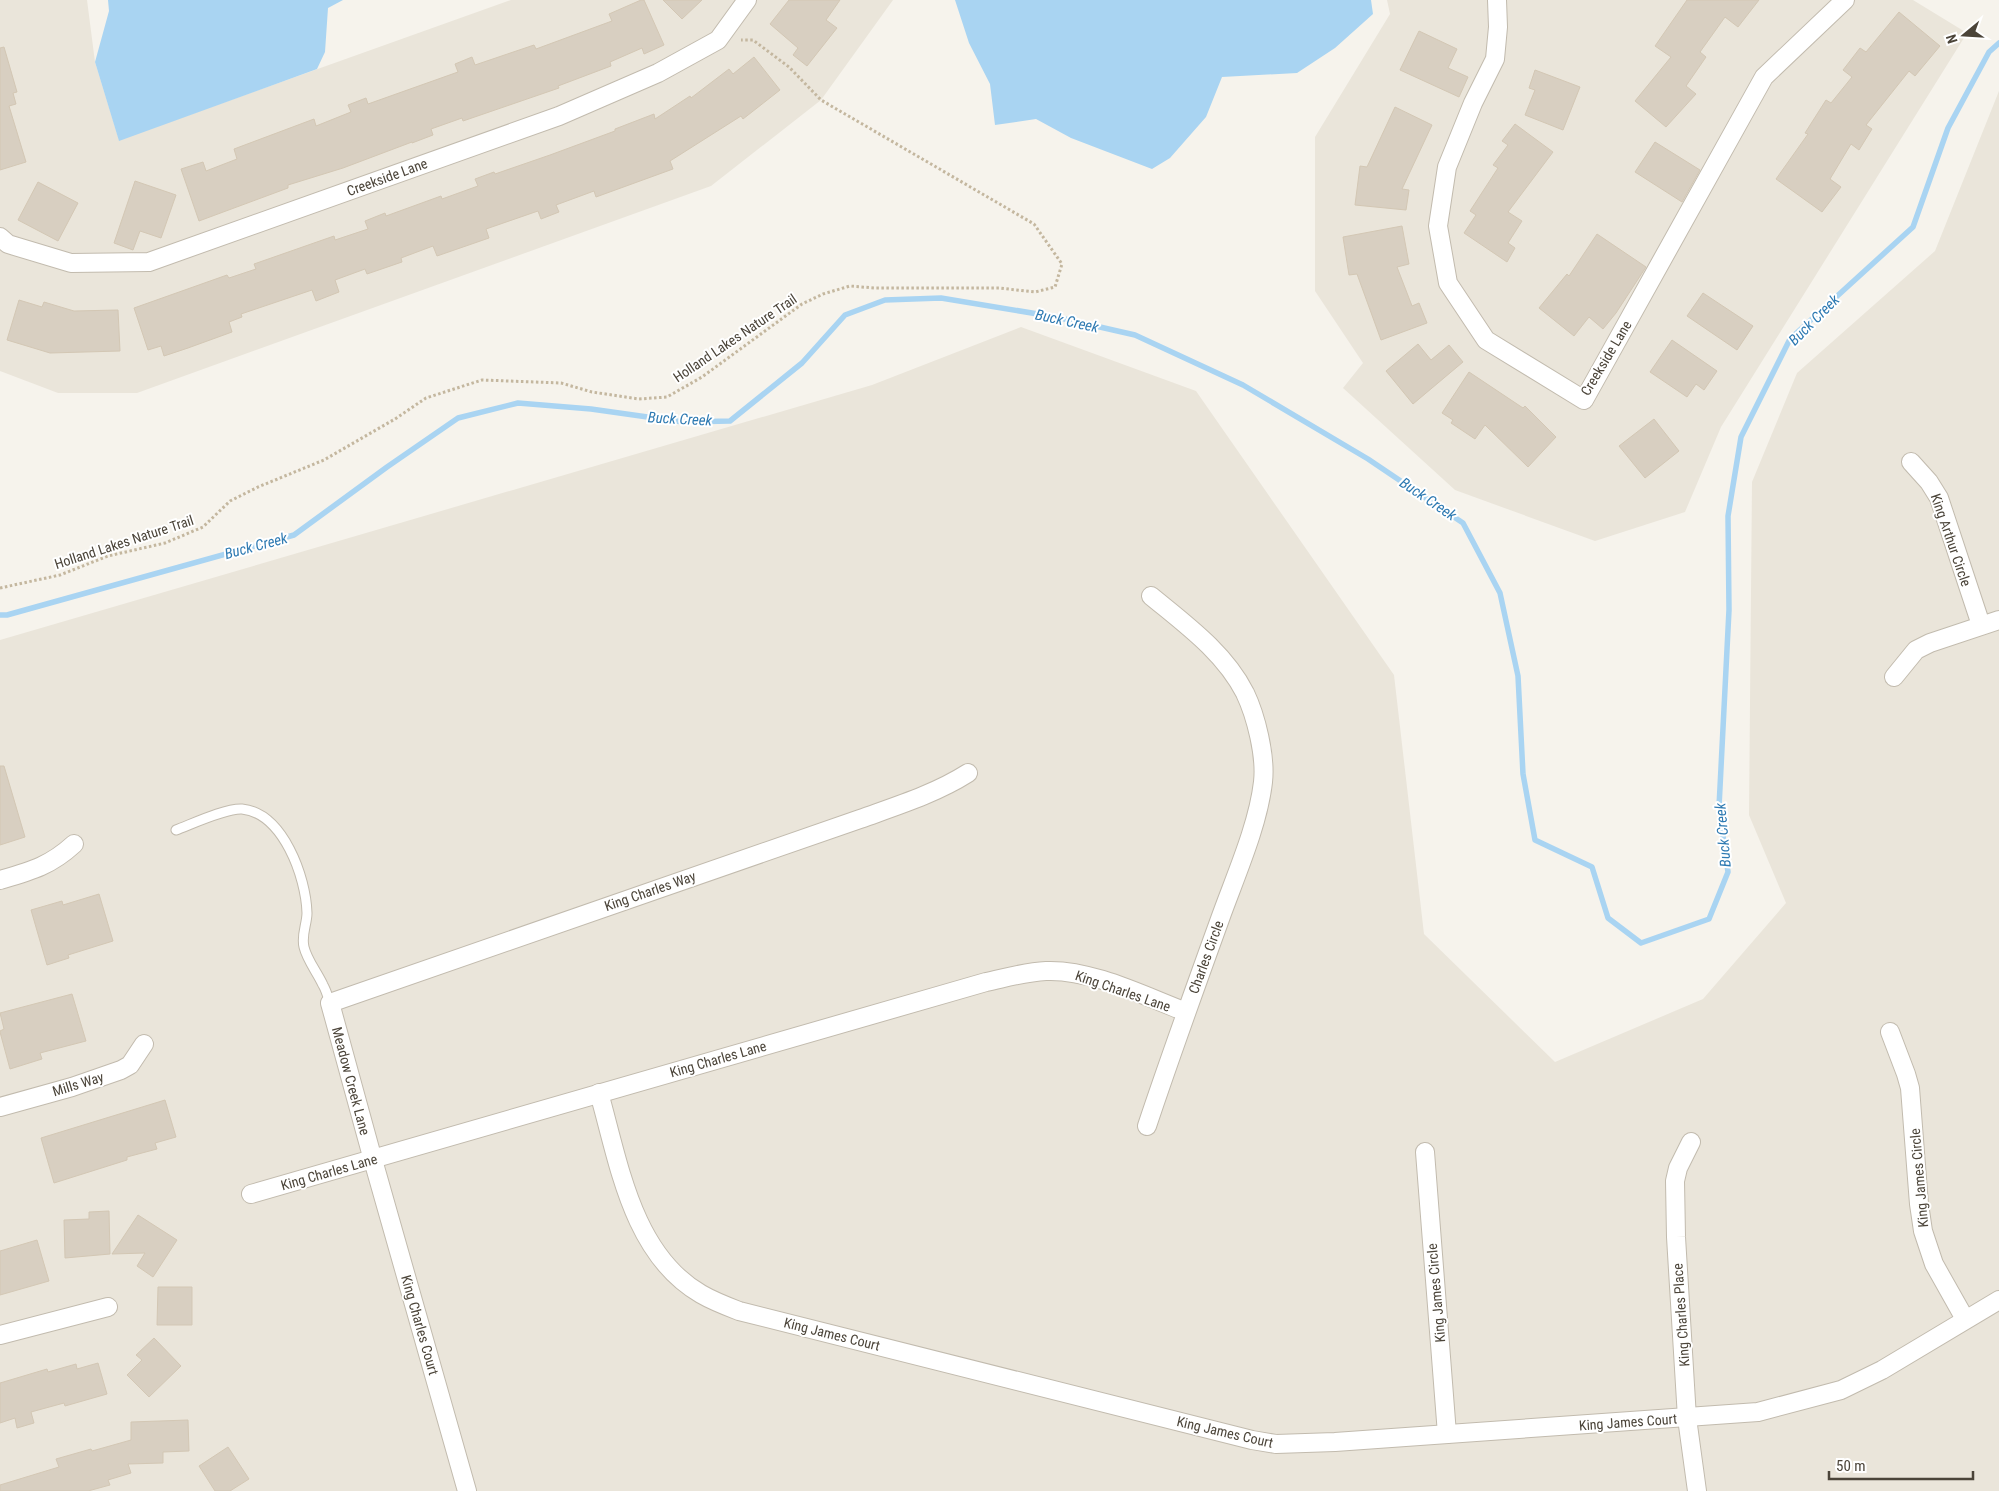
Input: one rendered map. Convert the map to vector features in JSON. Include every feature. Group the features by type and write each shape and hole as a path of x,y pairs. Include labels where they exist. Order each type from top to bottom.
{"street":[{"name":"Creekside Lane","path":"0,237 8,244 71,264 149,262 559,116 658,73 718,40 747,0"},
{"name":"Creekside Lane","path":"1497,0 1498,27 1495,59 1473,104 1447,167 1438,226 1448,282 1486,340 1584,400 1764,77 1845,0"},
{"name":"King Arthur Circle","path":"1911,462 1930,482 1940,502 1981,625"},
{"name":"Charles Circle","path":"1146,1126 1258,812 1262,786 1262,750 1258,730 1245,695 1233,674 1217,654 1187,625 1151,596"},
{"path":"1894,677 1916,650 1930,643 1999,620"},
{"name":"King Charles Way","path":"330,1002 860,819 934,791 952,783 968,772"},
{"path":"0,880 42,867 58,859 74,844"},
{"name":"King Charles Lane","path":"251,1194 986,982 1030,972 1067,972 1103,981 1186,1012"},
{"name":"Meadow Creek Lane","path":"330,1002 373,1160"},
{"name":"King James Circle","path":"1890,1032 1910,1088 1919,1204 1923,1231 1934,1264 1965,1319"},
{"name":"Mills Way","path":"0,1107 72,1087 121,1070 130,1065 144,1044"},
{"name":"King James Court","path":"599,1093 628,1197 650,1242 665,1264 681,1279 699,1293 716,1302 739,1311 1252,1440 1276,1444 1758,1412 1841,1390 1882,1370 1999,1300"},
{"name":"King Charles Place","path":"1691,1142 1678,1168 1676,1181 1676,1236 1688,1418 1697,1491"},
{"name":"King James Circle","path":"1425,1152 1447,1434"},
{"name":"King Charles Court","path":"373,1160 467,1491"},
{"path":"0,1335 108,1306"}],"lane":[{"path":"176,830 220,814 241,809 258,814 274,825 285,839 298,869 307,913 304,929 304,947 330,1002"}],"path":[{"name":"Holland Lakes Nature Trail","path":"0,588 60,575 108,556 165,543 203,527 230,501 258,486 324,460 395,419 426,398 482,380 561,383 592,392 640,399 667,398 702,377 802,304 823,294 850,286 874,288 999,288 1035,292 1055,287 1062,264 1034,224 821,100 789,67 753,40 718,40"}],"shaded area":[{"path":"0,0 87,0 95,62 119,140 511,0 893,0 821,100 711,186 137,393 58,393 0,371"},
{"path":"1387,0 1913,0 1967,33 1721,427 1685,512 1595,541 1455,490 1343,388 1363,363 1315,291 1315,137 1390,14"},
{"path":"1999,91 1999,1491 0,1491 0,640 872,385 1021,327 1196,391 1394,675 1424,934 1555,1062 1703,999 1786,903 1749,815 1752,482 1797,373 1935,251"}],"water":[{"path":"108,0 343,0 328,8 325,52 317,69 119,141 95,62 109,11"},
{"path":"955,0 1371,0 1373,14 1335,48 1297,73 1222,77 1206,117 1170,158 1152,169 1071,138 1036,119 995,125 990,84 969,43"}],"building":[{"path":"644,0 664,45 644,54 642,48 610,62 611,66 558,86 559,88 463,121 462,118 431,129 433,135 343,168 288,185 288,188 199,221 181,169 203,162 206,171 237,159 234,149 314,119 316,126 351,112 348,105 366,98 368,104 458,72 455,64 472,57 475,65 534,45 536,49 612,21 609,14"},
{"path":"663,0 702,0 682,19"},
{"path":"789,0 840,0 826,20 837,28 807,66 793,55 798,48 770,24"},
{"path":"1687,0 1759,0 1738,27 1725,17 1700,52 1706,57 1686,86 1696,94 1666,127 1635,101 1671,57 1655,46"},
{"path":"1899,12 1940,46 1915,76 1909,71 1866,125 1872,129 1859,150 1851,144 1830,179 1841,187 1822,212 1776,179 1808,134 1805,133 1826,100 1831,103 1852,77 1843,70 1860,48 1866,52"},
{"path":"1419,31 1457,49 1448,68 1468,77 1459,97 1400,70"},
{"path":"4,47 17,92 13,93 16,104 9,106 26,162 0,170 0,48"},
{"path":"754,57 780,90 743,119 741,116 670,161 673,169 596,197 594,191 556,205 559,212 541,219 538,211 486,229 489,238 437,256 433,246 401,258 402,262 367,274 365,269 335,280 339,292 316,301 312,290 241,314 242,317 229,322 232,332 188,348 164,356 161,346 148,350 134,308 227,275 229,278 256,269 254,264 334,236 335,240 368,229 365,221 385,213 386,216 441,196 442,199 478,186 475,179 550,155 615,131 615,129 654,114 655,119 690,96 691,98 729,69 733,74"},
{"path":"1535,70 1580,87 1563,130 1525,115 1535,90 1529,88"},
{"path":"1395,107 1432,125 1402,189 1409,190 1406,210 1355,205 1360,166 1367,167"},
{"path":"1515,124 1553,152 1508,212 1522,221 1508,243 1515,248 1507,262 1464,233 1476,215 1470,211 1498,168 1493,165 1508,145 1502,141"},
{"path":"1655,142 1700,170 1682,202 1635,172"},
{"path":"135,181 176,195 161,238 140,231 133,250 114,243"},
{"path":"38,182 78,203 58,241 18,220"},
{"path":"1402,226 1409,264 1397,267 1412,306 1419,303 1427,323 1381,340 1357,274 1349,275 1343,237"},
{"path":"1597,234 1646,267 1616,313 1603,329 1589,317 1574,336 1539,308 1567,274 1569,276"},
{"path":"1703,293 1753,326 1737,350 1687,316"},
{"path":"19,300 42,307 44,302 74,311 118,310 120,351 50,353 7,340"},
{"path":"1672,340 1717,371 1704,390 1696,384 1687,397 1650,372"},
{"path":"1418,344 1431,360 1449,345 1463,362 1413,404 1386,371"},
{"path":"1469,372 1523,408 1525,406 1556,437 1528,467 1485,425 1475,439 1451,423 1453,420 1442,413"},
{"path":"1654,419 1679,451 1645,478 1619,446"},
{"path":"0,766 4,766 25,837 0,845"},
{"path":"99,894 113,941 68,955 69,958 47,965 31,910 62,901 63,905"},
{"path":"72,994 86,1041 40,1053 42,1059 10,1069 0,1032 4,1029 0,1013"},
{"path":"165,1100 176,1137 155,1143 157,1149 127,1157 127,1160 54,1183 41,1138"},
{"path":"109,1211 110,1254 65,1258 64,1220 89,1219 89,1212"},
{"path":"138,1215 177,1240 153,1277 137,1266 145,1253 112,1254"},
{"path":"37,1240 49,1281 0,1295 0,1251"},
{"path":"158,1287 192,1287 192,1325 157,1325"},
{"path":"154,1338 181,1366 149,1397 127,1375 142,1360 136,1355"},
{"path":"98,1363 107,1394 65,1406 64,1403 31,1412 34,1423 17,1428 15,1418 0,1423 0,1383 47,1369 48,1372 76,1364 77,1369"},
{"path":"188,1420 189,1451 163,1452 163,1463 128,1464 131,1473 108,1480 110,1485 88,1491 0,1491 0,1485 59,1467 56,1459 131,1440 131,1422"},
{"path":"228,1447 249,1479 230,1491 215,1491 199,1466"}],"waterway":[{"name":"Buck Creek","path":"0,615 7,615 294,535 458,418 518,403 591,409 683,422 730,421 802,363 845,315 885,300 941,298 1056,317 1135,335 1243,385 1368,459 1463,523 1500,593 1518,676 1523,774 1535,840 1592,867 1608,918 1641,943 1709,919 1728,872 1719,807 1729,610 1728,516 1741,437 1790,339 1913,227 1948,128 1989,52 1999,43"}]}
